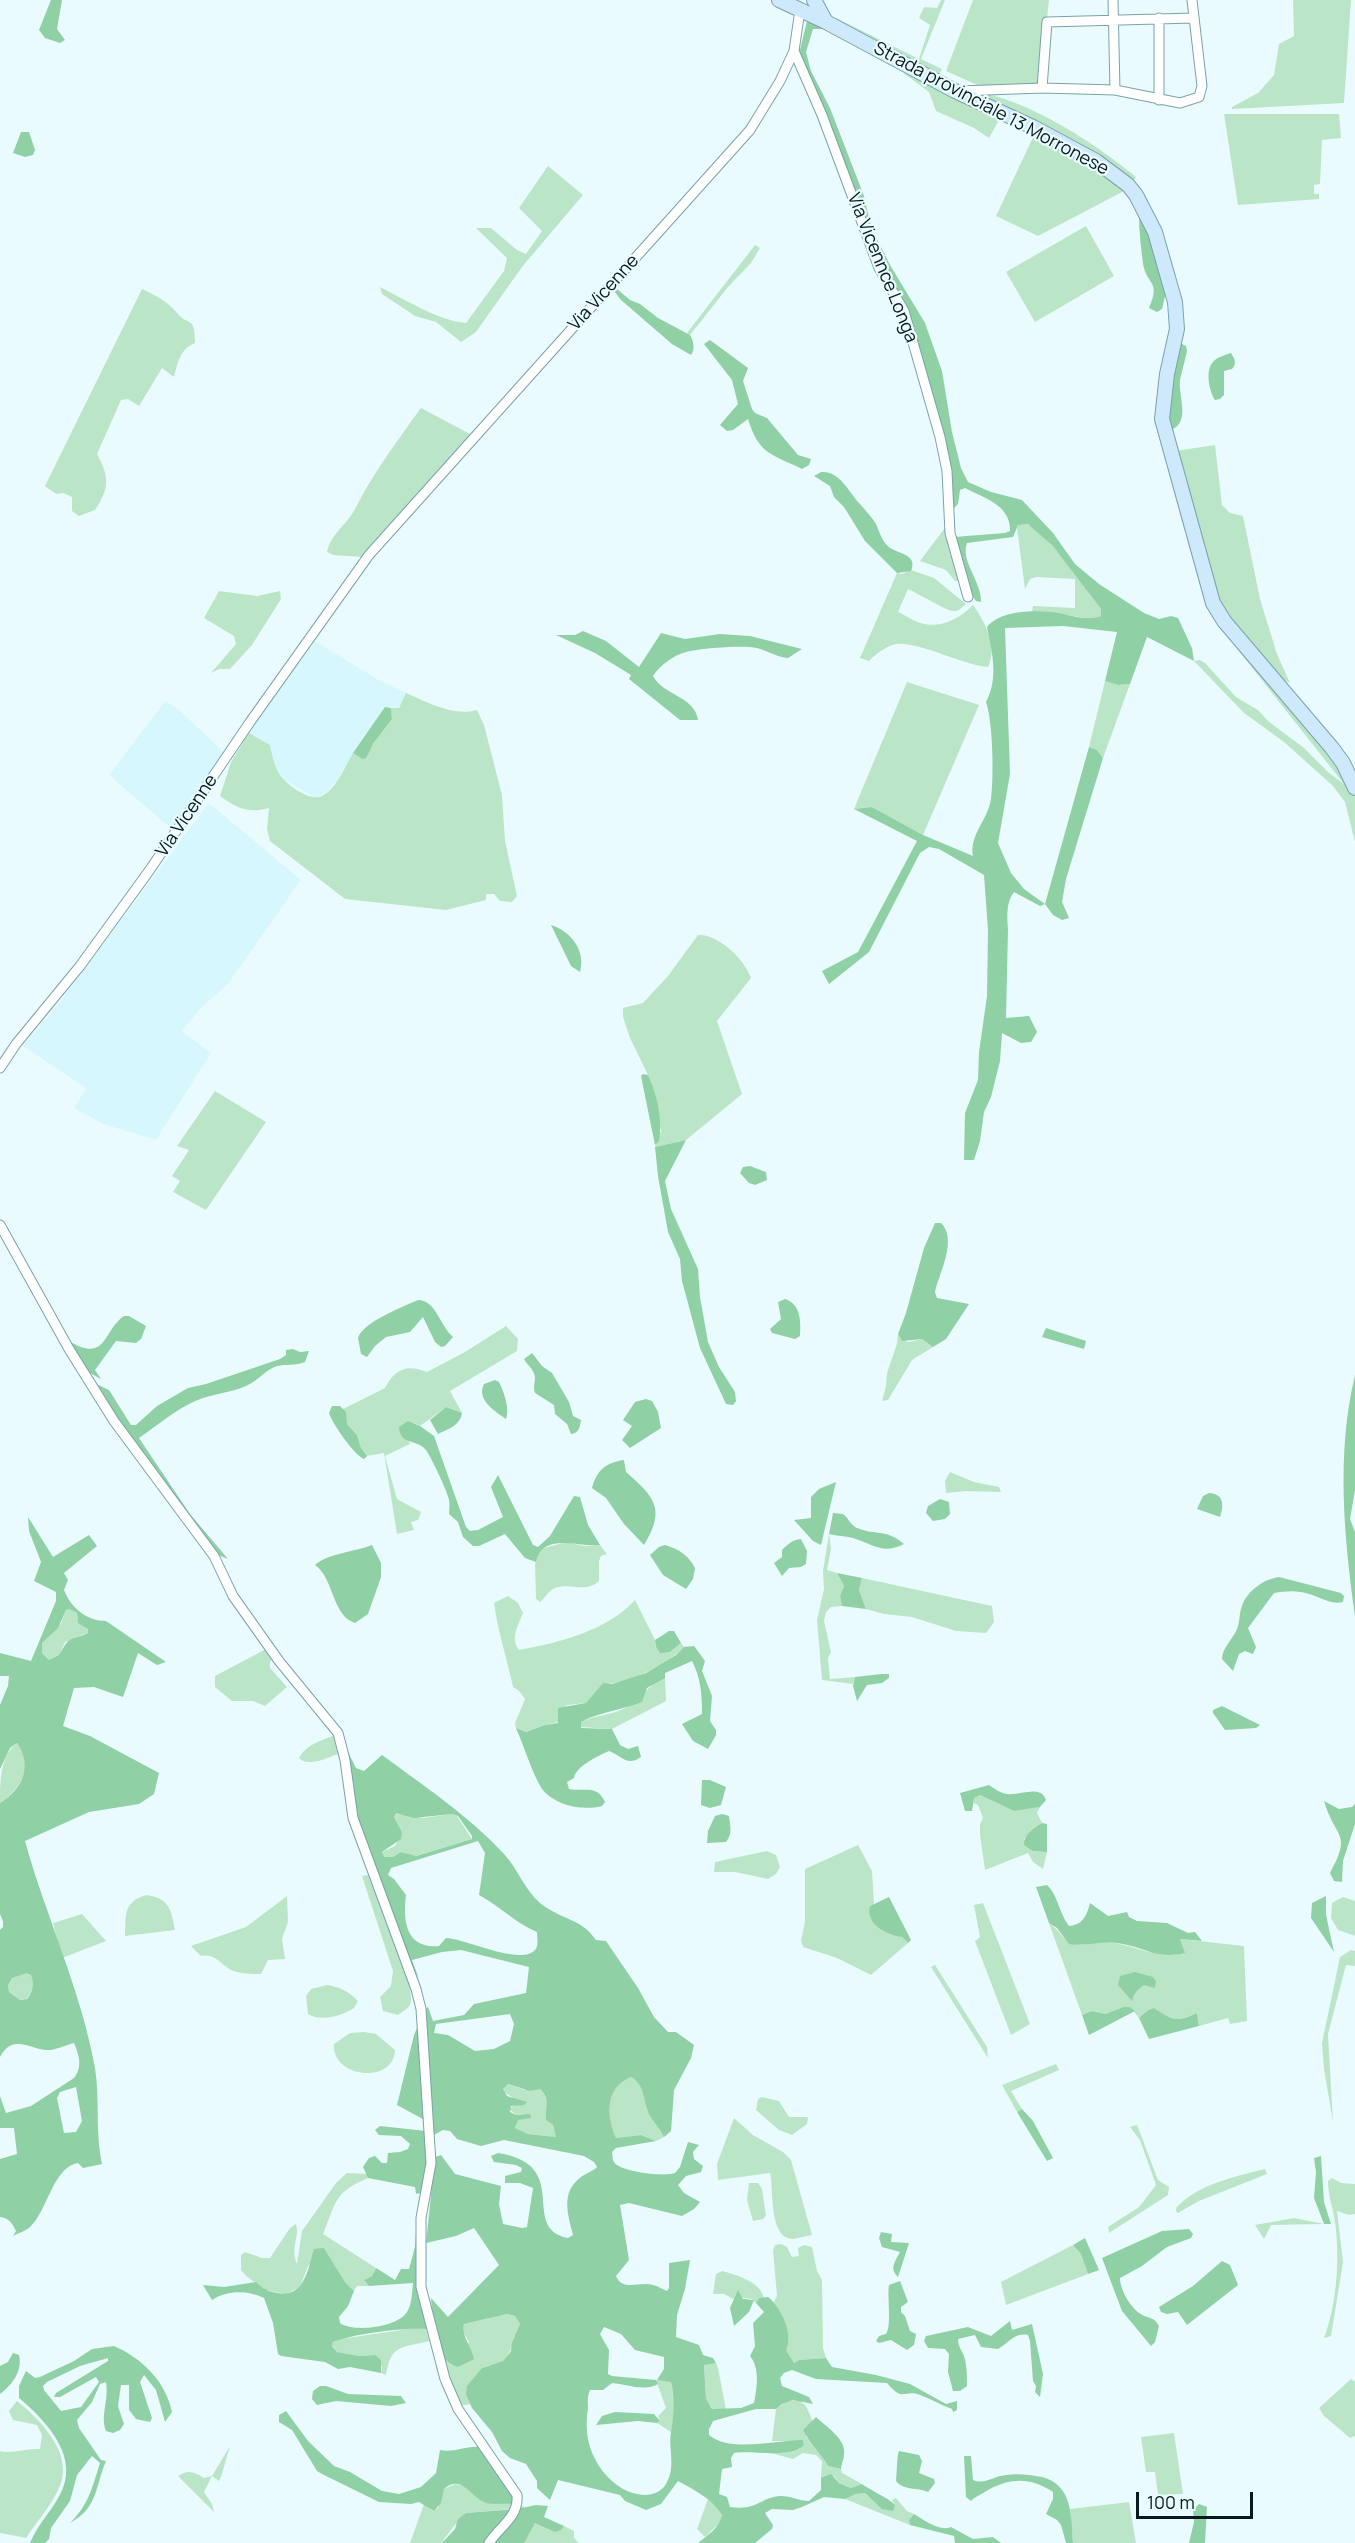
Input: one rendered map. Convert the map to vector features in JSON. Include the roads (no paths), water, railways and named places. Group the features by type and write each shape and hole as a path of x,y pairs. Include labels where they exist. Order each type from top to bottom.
{"main road":[{"path":"779,0 806,2"},
{"name":"Strada provinciale 13 Morronese","path":"806,2 826,22 955,91 1033,127 1096,161 1128,185 1136,195 1155,232 1173,292 1177,329 1167,374 1162,419 1210,596 1224,621 1337,756 1355,788"}],"street":[{"path":"1113,0 1115,90"},
{"path":"955,91 1042,88 1115,90 1180,103 1199,98 1203,86 1192,0"},
{"name":"Via Vicenne","path":"0,1068 16,1044 80,966 149,872 250,722 368,556 750,130 780,81 794,51 806,2"},
{"path":"1159,18 1159,100"},
{"path":"1042,88 1047,22 1194,18"},
{"name":"Via Vicennce Longa","path":"794,51 822,115 879,268 907,320 940,437 947,471 950,533 968,597"},
{"path":"0,1225 69,1348 114,1420 214,1556 233,1596 279,1661 338,1733 345,1760 353,1818 416,1989 421,2009 431,2163 421,2218 421,2287 445,2379 458,2409 517,2495 518,2506 512,2517 497,2530 489,2543"}]}
